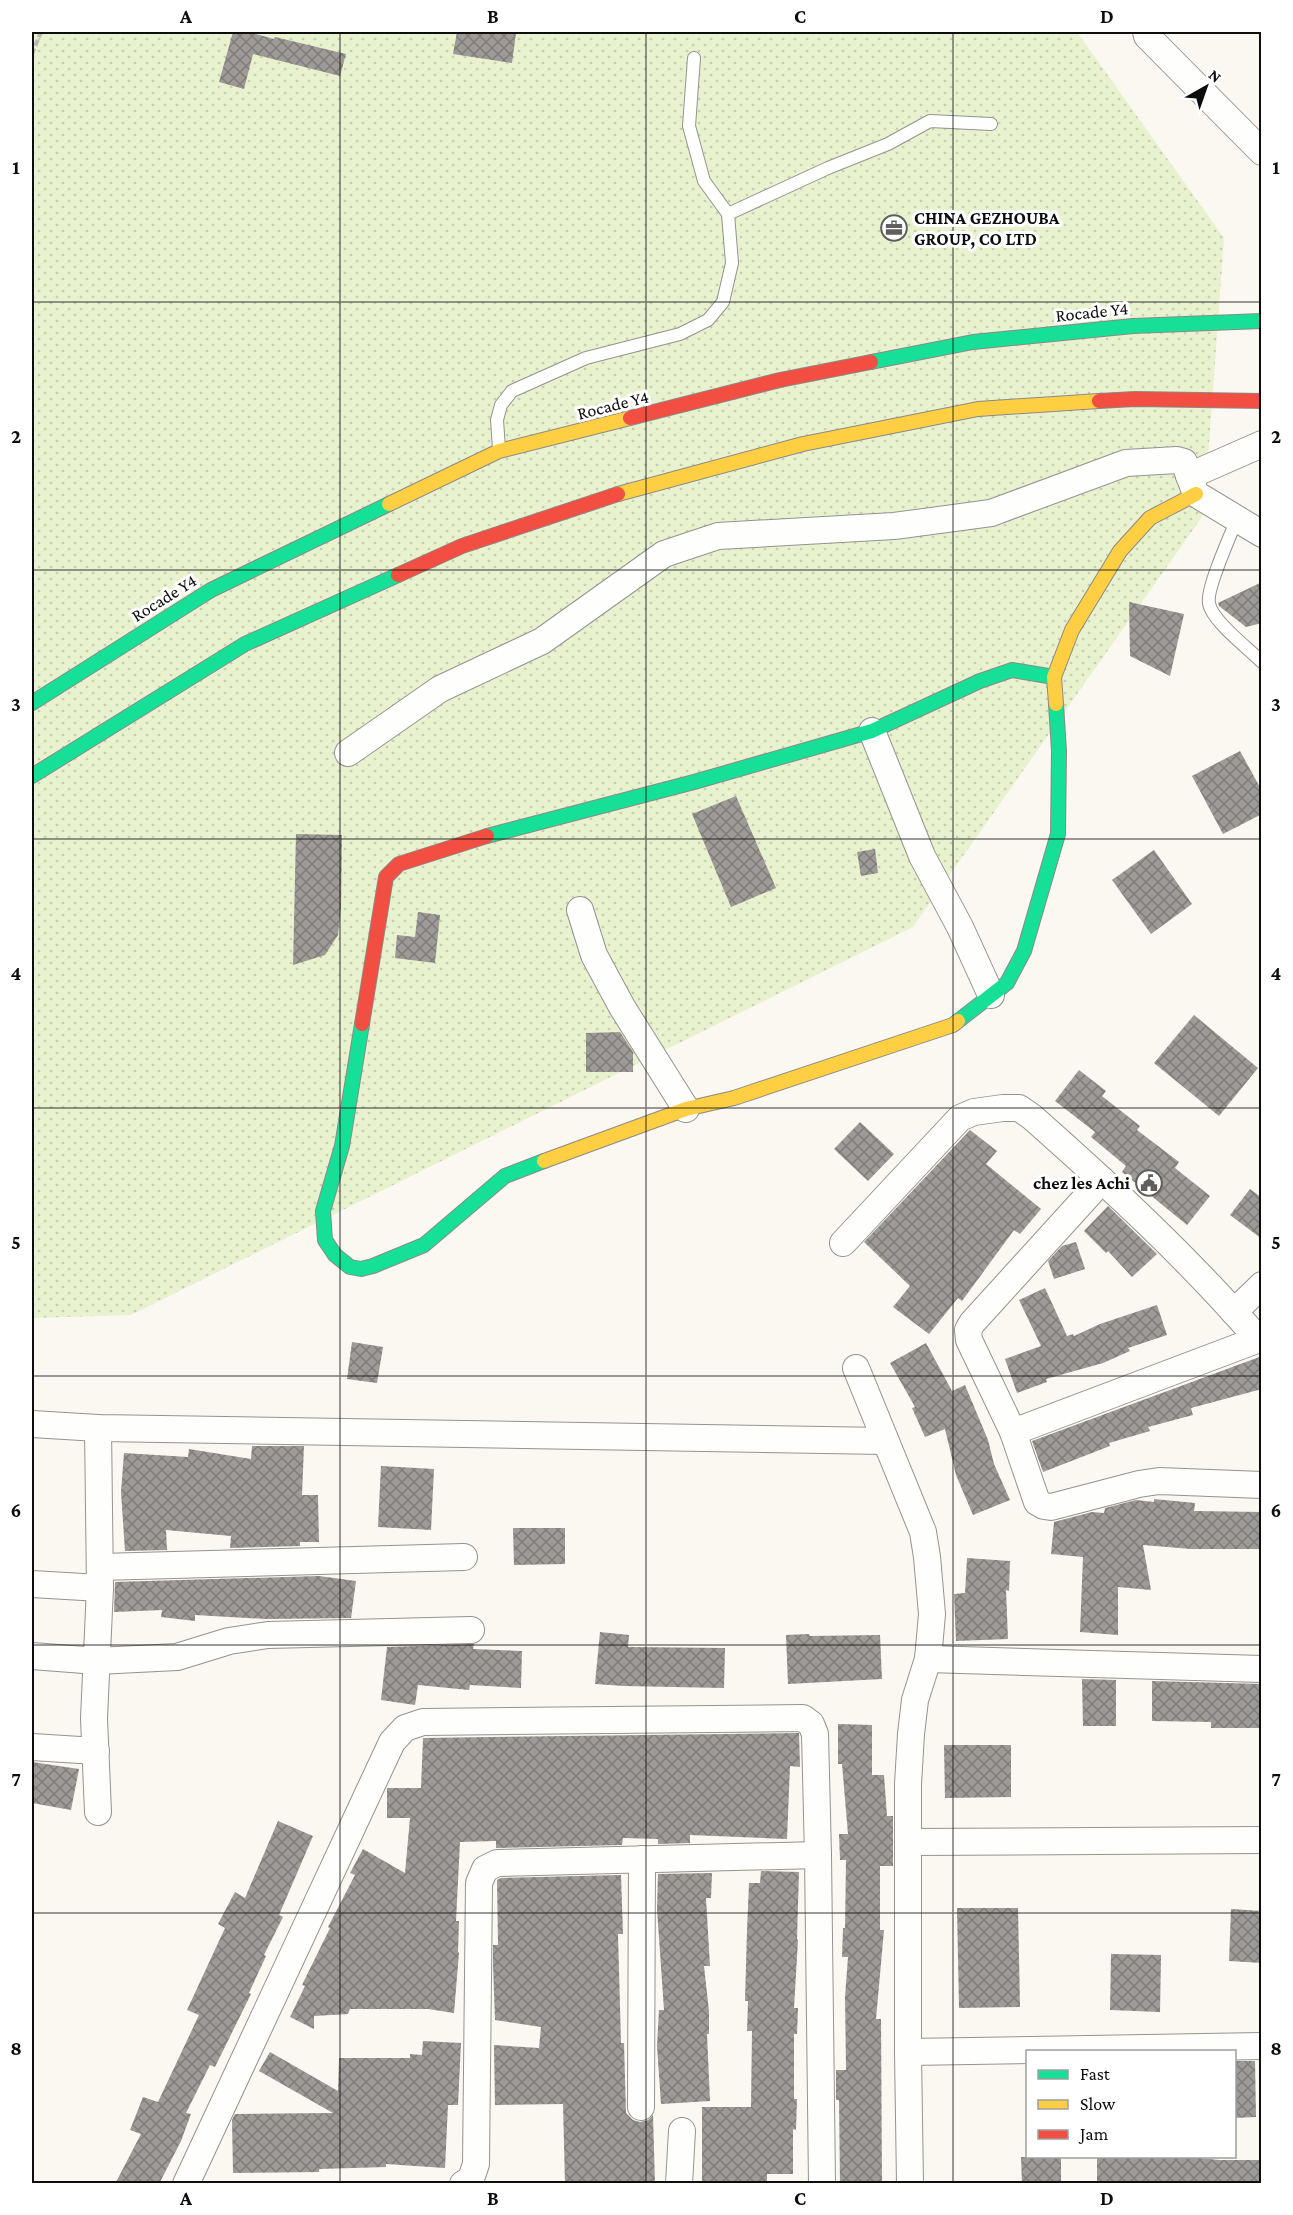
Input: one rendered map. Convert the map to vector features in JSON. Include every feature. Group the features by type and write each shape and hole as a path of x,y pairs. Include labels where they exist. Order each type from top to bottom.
{"main road":[{"name":"Rocade Y4","path":"32,703 211,590 499,451 780,380 973,342 1133,326 1262,321"},
{"path":"32,776 245,644 462,546 611,496 803,444 978,409 1134,399 1262,401"},
{"path":"1054,677 1012,670 980,681 872,731 694,782 503,831 399,864 386,877 342,1146 323,1211 325,1240 334,1255 350,1267 361,1269 373,1266 424,1245 505,1176 686,1108 734,1098 953,1025 1006,983 1024,951 1058,834 1059,751 1054,677 1072,630 1120,551 1150,518 1193,485"}],"street":[{"path":"1146,32 1147,36 1262,152"},
{"path":"1193,485 1262,444"},
{"path":"348,753 440,689 542,641 664,554 718,536 894,526 991,513 1126,463 1177,460 1184,462 1193,485 1237,519 1262,534"},
{"path":"872,731 922,856 960,927 991,995"},
{"path":"580,910 594,955 622,1007 686,1108"},
{"path":"843,1243 949,1127 960,1118 974,1112 1019,1108 1102,1180 1260,1339 1013,1432"},
{"path":"1102,1180 968,1330 969,1340 1013,1432 1037,1502 1051,1507 1159,1481 1262,1485"},
{"path":"1234,1312 1262,1284"},
{"path":"856,1368 923,1532 932,1614 928,1659 915,1700 910,1734 908,1842 910,2184"},
{"path":"32,1424 98,1428 885,1441"},
{"path":"98,1428 100,1577 94,1718 98,1812"},
{"path":"32,1584 100,1577 464,1557"},
{"path":"32,1656 97,1660 177,1657 229,1641 268,1635 471,1630"},
{"path":"928,1659 1262,1669"},
{"path":"186,2184 361,1805 392,1742 405,1728 423,1722 803,1718 811,1724 815,1734 822,2184"},
{"path":"32,1747 96,1751"},
{"path":"908,1842 1262,1840"},
{"path":"463,2184 471,2179 476,2164 479,1883 484,1869 497,1863 818,1855"},
{"path":"641,2107 642,1859"},
{"path":"908,2052 1262,2046"},
{"path":"679,2184 682,2131"}],"lane":[{"path":"499,451 497,420 501,405 512,391 586,358 680,334 708,320 723,302 732,263 728,214 704,181 689,126 694,58"},
{"path":"728,214 828,168 888,144 930,121 992,124"},
{"path":"1237,519 1214,578 1208,602 1215,616 1262,662"}],"path":[{"path":"32,54 41,32"}],"green space":[{"path":"32,32 1077,32 1224,238 1204,514 913,927 131,1315 32,1318"}],"building":[{"path":"233,32 249,32 274,39 275,37 346,54 340,76 253,54 244,89 219,82"},
{"path":"457,32 516,33 512,63 453,54"},
{"path":"1262,582 1262,623 1246,627 1219,606 1218,603"},
{"path":"1129,602 1184,614 1170,676 1130,656"},
{"path":"1240,751 1262,791 1262,814 1223,834 1192,776"},
{"path":"736,796 776,888 731,907 692,814"},
{"path":"296,834 342,835 341,908 338,935 325,955 293,965"},
{"path":"875,849 878,873 861,876 857,852"},
{"path":"1154,850 1192,904 1151,934 1112,880"},
{"path":"418,912 440,915 435,963 395,958 397,935 415,937"},
{"path":"1194,1015 1258,1068 1219,1116 1154,1063"},
{"path":"620,1032 633,1052 633,1072 586,1072 586,1033"},
{"path":"1079,1070 1106,1091 1102,1096 1140,1126 1137,1130 1179,1162 1175,1168 1210,1196 1187,1225 1122,1172 1126,1166 1091,1137 1095,1132 1055,1101"},
{"path":"860,1122 894,1154 868,1181 834,1149"},
{"path":"970,1130 997,1151 986,1164 1041,1209 1020,1234 1014,1230 962,1301 958,1298 929,1334 893,1307 910,1286 864,1242"},
{"path":"1250,1189 1262,1198 1262,1239 1230,1215"},
{"path":"1108,1206 1157,1254 1132,1277 1108,1251 1106,1253 1084,1231"},
{"path":"1076,1242 1085,1269 1054,1279 1048,1261 1062,1246"},
{"path":"1045,1288 1067,1336 1073,1334 1074,1336 1100,1324 1157,1305 1167,1335 1128,1348 1130,1351 1103,1363 1046,1379 1047,1382 1017,1393 1005,1359 1041,1346 1019,1300"},
{"path":"352,1342 383,1347 377,1383 347,1379"},
{"path":"926,1343 952,1391 965,1385 1010,1500 973,1515 956,1475 945,1429 925,1437 912,1408 915,1407 890,1363"},
{"path":"1262,1356 1262,1389 1191,1408 1193,1415 1148,1427 1150,1431 1109,1443 1110,1446 1043,1472 1032,1441"},
{"path":"252,1446 304,1446 302,1495 318,1495 319,1542 300,1542 300,1546 230,1548 231,1536 166,1530 167,1550 125,1551 121,1492 124,1453 188,1457 189,1449 251,1459"},
{"path":"381,1466 434,1469 431,1530 378,1527"},
{"path":"1154,1499 1195,1503 1194,1511 1262,1512 1262,1549 1191,1549 1143,1545 1151,1590 1118,1587 1118,1635 1080,1632 1083,1557 1051,1554 1054,1522 1092,1512 1104,1513 1105,1508 1136,1500 1154,1502"},
{"path":"513,1528 565,1528 565,1564 514,1565"},
{"path":"967,1558 1010,1561 1009,1591 1006,1590 1008,1639 956,1641 954,1594 965,1593"},
{"path":"319,1576 356,1581 351,1618 267,1619 195,1615 195,1621 161,1617 162,1610 114,1612 115,1582"},
{"path":"600,1632 629,1635 628,1647 725,1648 724,1688 595,1684"},
{"path":"809,1634 810,1636 880,1635 882,1679 788,1684 786,1635"},
{"path":"474,1644 473,1649 522,1651 521,1688 470,1685 469,1690 418,1685 415,1705 381,1700 387,1647"},
{"path":"1082,1679 1116,1680 1116,1726 1083,1726"},
{"path":"1152,1681 1262,1684 1262,1728 1211,1728 1211,1722 1152,1721"},
{"path":"838,1724 872,1725 872,1775 884,1775 887,1816 893,1816 893,1866 880,1866 880,1930 884,1930 876,2019 881,2019 882,2184 840,2184 839,2100 836,2100 836,2070 846,2070 845,1997 848,1957 842,1957 843,1928 845,1928 846,1860 840,1860 839,1834 848,1834 842,1764 838,1764"},
{"path":"799,1733 800,1767 790,1766 787,1839 690,1835 690,1843 658,1844 658,1839 623,1838 622,1845 496,1848 496,1841 460,1842 456,1921 459,1921 459,1953 454,2013 428,2009 350,2009 348,2014 314,2016 314,2029 290,2017 305,1986 302,1985 330,1928 328,1927 355,1875 350,1873 363,1849 405,1873 410,1818 387,1818 387,1788 421,1788 423,1738"},
{"path":"944,1745 1011,1745 1011,1797 945,1798"},
{"path":"32,1762 79,1769 71,1810 32,1803"},
{"path":"278,1821 313,1836 279,1915 283,1917 264,1955 266,1956 249,1993 251,1994 215,2067 210,2065 186,2113 191,2114 181,2141 159,2184 115,2184 141,2134 130,2130 143,2097 158,2102 199,2015 187,2010 225,1928 218,1924 235,1892 245,1898"},
{"path":"761,1871 799,1872 794,2008 798,2008 797,2034 794,2034 794,2099 797,2099 796,2130 793,2129 793,2174 767,2174 767,2184 702,2184 702,2107 751,2107 752,2031 747,2031 748,2001 745,2001 747,1930 749,1883 760,1883"},
{"path":"712,1873 711,1898 706,1898 710,1966 704,1966 709,2011 709,2034 707,2034 710,2101 661,2104 657,2046 659,2010 664,2010 657,1909 658,1874"},
{"path":"621,1875 623,1934 618,1934 621,2043 624,2043 626,2113 633,2120 640,2122 648,2120 653,2115 655,2184 565,2184 563,2104 495,2105 494,2045 539,2048 541,2027 495,2020 493,1945 498,1945 497,1880 501,1878"},
{"path":"957,1908 1018,1908 1020,2007 959,2008"},
{"path":"1231,1909 1262,1911 1262,1963 1229,1961"},
{"path":"1111,1954 1161,1955 1160,2012 1110,2010"},
{"path":"423,2041 461,2043 458,2105 448,2105 445,2168 386,2164 386,2167 319,2169 319,2172 233,2173 232,2120 235,2114 333,2113 259,2071 270,2052 338,2091 339,2058 410,2058 410,2054 422,2055"},
{"path":"1236,2061 1255,2061 1256,2117 1236,2118"},
{"path":"1021,2157 1061,2158 1061,2184 1022,2184"},
{"path":"1097,2158 1262,2160 1262,2184 1097,2184"}],"traffic: fast":[{"path":"871,362 973,342 1133,326 1262,321"},
{"path":"32,703 211,590 389,504"},
{"path":"32,776 245,644 398,575"},
{"path":"487,836 694,782 872,731 980,681 1012,670 1054,677"},
{"path":"958,1021 1007,983 1024,951 1058,834 1059,751 1056,704"},
{"path":"362,1024 342,1146 323,1211 325,1240 335,1255 350,1267 361,1269 373,1266 424,1245 505,1176 544,1161"}],"traffic: slow":[{"path":"618,494 803,444 978,409 1099,401"},
{"path":"389,504 499,451 630,418"},
{"path":"1056,704 1054,677 1072,630 1120,551 1150,518 1196,494"},
{"path":"544,1161 686,1109 734,1098 953,1025 958,1021"}],"traffic: jam":[{"path":"630,418 780,380 871,362"},
{"path":"1099,401 1135,399 1262,401"},
{"path":"398,575 462,546 618,494"},
{"path":"362,1024 386,877 399,864 487,836"}],"place":[{"name":"CHINA GEZHOUBA GROUP, CO LTD","path":"894,228"},
{"name":"chez les Achi","path":"1149,1183"}]}
